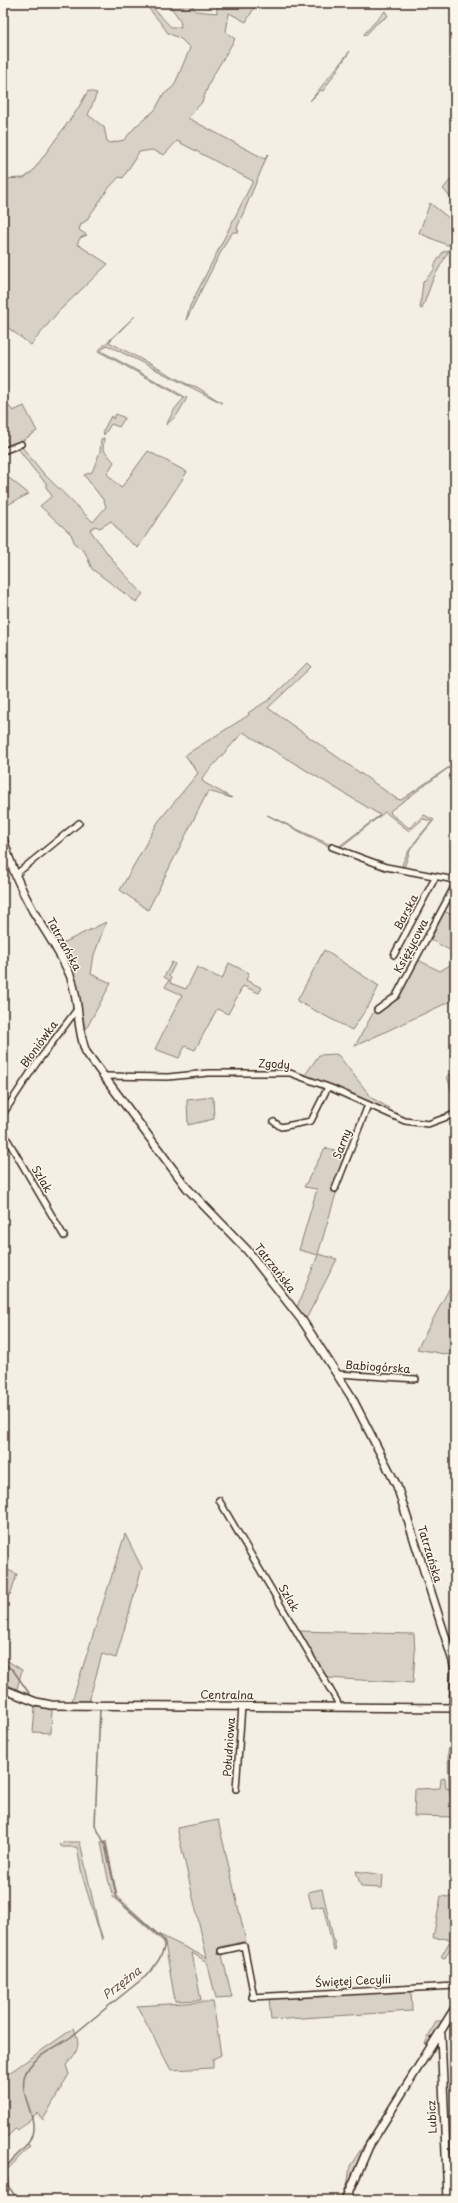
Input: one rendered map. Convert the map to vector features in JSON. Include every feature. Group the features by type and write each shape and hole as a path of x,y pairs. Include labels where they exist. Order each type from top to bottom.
{"street":[{"path":"3,451 21,444"},
{"path":"14,875 79,823"},
{"name":"Tatrzańska","path":"3,838 14,875 33,911 64,962 79,1007 83,1045 90,1058 105,1076 148,1138 187,1188 256,1260 304,1323 338,1374 363,1417 397,1486 453,1661 455,1671 454,1708"},
{"path":"332,847 386,867 435,878 453,880 455,872"},
{"name":"Barska","path":"394,955 435,878"},
{"name":"Księżycowa","path":"377,1010 396,996 455,885"},
{"name":"Błoniówka","path":"3,1114 36,1064 79,1007"},
{"name":"Zgody","path":"105,1076 168,1077 208,1073 290,1073 328,1087 368,1106 415,1124 428,1124 455,1114"},
{"path":"274,1122 281,1127 311,1121 328,1087"},
{"name":"Sarny","path":"335,1189 368,1106"},
{"name":"Szlak","path":"3,1132 64,1236"},
{"name":"Babiogórska","path":"338,1374 416,1379"},
{"name":"Szlak","path":"220,1500 337,1701 338,1707"},
{"name":"Centralna","path":"3,1689 30,1700 51,1704 454,1708"},
{"name":"Południowa","path":"236,1789 242,1706"},
{"name":"Świętej Cecylii","path":"222,1951 244,1946 253,1997 455,1986"},
{"path":"346,2200 369,2146 441,2033 455,2008"},
{"name":"Lubicz","path":"441,2033 440,2049 448,2200"},
{"path":"432,2047 440,2049"}],"shaded area":[{"path":"144,3 148,3 171,27 181,27 180,20 168,3 191,3 195,11 217,13 217,3 257,3 246,22 229,13 226,32 235,39 211,79 202,102 188,118 265,159 268,154 237,228 239,232 233,232 227,240 186,320 190,306 253,181 177,141 164,155 152,150 139,152 123,178 119,177 108,189 86,221 81,224 79,230 87,235 80,238 77,244 108,264 58,312 31,345 3,324 3,179 24,178 32,172 77,110 88,91 97,93 88,115 104,127 107,141 110,143 124,140 136,126 155,110 163,95 174,86 190,48 181,39 168,33"},
{"path":"385,11 388,16 376,24 365,36 364,34"},
{"path":"350,51 323,91 321,90 310,101"},
{"path":"452,178 455,182 455,202 443,189"},
{"path":"430,203 455,223 455,244 447,245 419,233"},
{"path":"449,250 433,279 422,309 420,308 423,282 434,270 435,264 443,252"},
{"path":"135,316 109,342 187,384 197,387 222,403 107,345 101,351 187,398 177,415 166,425 174,410 184,398 98,351"},
{"path":"3,399 13,411 24,406 37,431 22,441 9,445 3,434"},
{"path":"116,414 125,418 119,427 111,424 104,435 103,431 111,416 113,419"},
{"path":"104,438 103,449 114,462 107,474 121,488 148,451 187,472 138,548 123,536 111,521 100,528 95,526 90,530 118,567 143,594 136,602 92,569 85,552 75,544 71,534 40,506 52,496 46,487 46,483 17,447 22,447 44,474 93,522 106,507 104,501 84,475 92,472 100,452 101,439"},
{"path":"9,478 29,494 3,507 3,485"},
{"path":"307,663 311,667 268,708 397,799 401,800 455,763 455,766 447,769 390,811 391,814 409,828 424,815 434,820 411,848 402,873 402,867 407,853 432,821 423,819 409,831 385,812 337,850 334,849 267,815 337,848 380,815 243,732 202,778 203,782 232,798 208,791 148,910 120,890 158,822 198,773 185,755 249,715 248,713 270,699"},
{"path":"444,911 455,916 455,953 431,940"},
{"path":"106,922 94,955 91,974 111,983 85,1031 76,987 69,966 59,945"},
{"path":"324,950 379,986 369,1005 352,1030 297,1001"},
{"path":"418,960 440,971 455,962 455,991 453,1000 355,1046 373,1013 397,997"},
{"path":"172,962 175,964 169,976 171,978 170,983 186,989 197,967 222,979 229,963 249,973 246,980 262,988 259,993 243,986 228,1014 217,1009 195,1050 185,1046 179,1058 155,1049 182,995 165,987 169,980 164,977"},
{"path":"319,1055 338,1055 372,1098 389,1108 388,1111 305,1075"},
{"path":"455,1073 455,1102 447,1076"},
{"path":"213,1097 214,1119 188,1125 187,1100"},
{"path":"325,1148 347,1155 335,1186 338,1187 318,1254 337,1259 306,1319 297,1307 318,1255 299,1250 317,1189 304,1187"},
{"path":"455,1278 455,1356 417,1349"},
{"path":"125,1534 142,1568 116,1658 102,1654 89,1701 72,1701"},
{"path":"3,1568 17,1574 10,1595 3,1592"},
{"path":"298,1631 414,1634 415,1653 413,1683 326,1678"},
{"path":"3,1658 22,1670 17,1689 3,1683"},
{"path":"35,1707 52,1709 51,1733 33,1732"},
{"path":"455,1727 455,1790 449,1789 448,1752"},
{"path":"445,1778 446,1788 449,1789 453,1817 414,1816 415,1789 440,1788 441,1779"},
{"path":"218,1820 246,1941 220,1947 232,1997 216,1998 207,1962 192,1953 201,2000 175,2001 165,1943 113,1897 101,1842 106,1841 117,1896 158,1934 207,1958 177,1828"},
{"path":"64,1842 80,1842 102,1940 82,1875 77,1847 62,1847 60,1845"},
{"path":"356,1871 383,1875 382,1888 361,1887"},
{"path":"322,1889 336,1950 334,1951 323,1906 312,1908 308,1892"},
{"path":"441,1896 455,1898 455,1940 445,1958 441,1957 451,1939 433,1938"},
{"path":"411,1990 412,2011 271,2020 269,1998"},
{"path":"213,2002 221,2055 213,2059 213,2068 171,2070 137,2006"},
{"path":"436,2021 442,2021 430,2044 425,2044"},
{"path":"74,2028 78,2044 76,2052 66,2065 69,2074 43,2120 37,2113 18,2130 15,2129 3,2141 3,2068 9,2073"},
{"path":"380,2124 344,2200 341,2200 348,2181 350,2166 377,2125"},
{"path":"28,2144 30,2146 7,2170 9,2190 3,2182 3,2169"}],"waterway":[{"name":"Przężna","path":"3,1663 13,1670 31,1696"},
{"name":"Przężna","path":"18,2200 6,2183 5,2170 7,2165 27,2145 32,2135 33,2128 31,2112 24,2090 25,2075 28,2069 38,2058 71,2037 146,1976 162,1954 164,1945 164,1940 117,1899 105,1844 95,1825 100,1709"}]}
